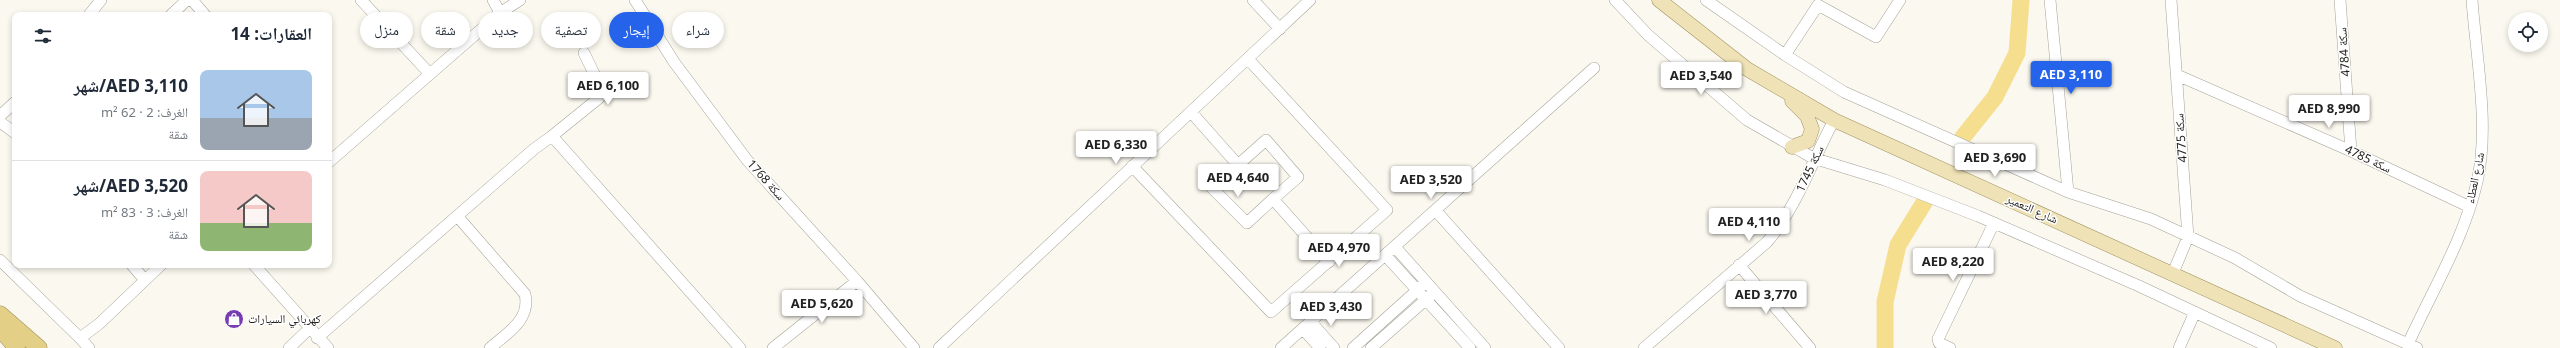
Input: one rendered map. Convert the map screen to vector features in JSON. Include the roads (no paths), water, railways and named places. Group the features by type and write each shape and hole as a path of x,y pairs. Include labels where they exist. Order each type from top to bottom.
{"highway":[{"path":"0,314 39,348"},
{"path":"0,329 17,348"}],"main road":[{"name":"شارع التعمير","path":"1659,0 1747,69 1834,120 2335,348"},
{"path":"1781,88 1807,116 1812,129 1808,141 1792,147"}],"street":[{"path":"91,12 101,0"},
{"path":"174,12 187,0"},
{"path":"192,0 202,12"},
{"path":"361,0 429,73"},
{"path":"493,0 499,12"},
{"path":"502,12 520,0"},
{"name":"سكة 1768","path":"635,0 674,62 747,160 857,281 914,348"},
{"path":"1253,0 1280,29"},
{"path":"939,348 1310,0"},
{"path":"1615,0 1648,35 1747,120 1792,147 1814,158 1885,180 1994,223 2195,312 2271,348"},
{"path":"1706,0 1784,55 1844,92 2068,192 2151,219 2235,258 2300,296 2412,346"},
{"path":"1784,55 1814,2 1876,37 1900,0"},
{"path":"2050,0 2068,192"},
{"name":"سكة 4775","path":"2171,0 2188,237 2173,273"},
{"name":"سكة 4784","path":"2340,0 2351,151"},
{"name":"شارع العطاء","path":"2412,346 2457,240 2478,181 2483,138 2472,0"},
{"path":"332,157 478,32"},
{"path":"317,338 458,217 534,149 600,98 601,88 584,53"},
{"path":"1132,166 1271,312 1387,210 1248,59"},
{"path":"1281,348 1386,256 1594,68"},
{"name":"سكة 4785","path":"2177,75 2351,151 2470,207"},
{"path":"0,116 12,105"},
{"path":"1191,112 1238,165"},
{"name":"سكة 1745","path":"1644,348 1776,231 1796,200 1814,158 1834,120"},
{"path":"0,122 12,127"},
{"path":"552,136 740,348"},
{"path":"1266,140 1298,176 1273,199 1246,223 1212,188 1266,140"},
{"path":"1273,199 1329,262"},
{"path":"1436,211 1559,348"},
{"path":"458,217 525,294 527,308 524,315 518,323 490,348"},
{"path":"1950,348 1939,343 1938,339 1994,223"},
{"path":"1395,247 1485,348"},
{"path":"1386,256 1470,348"},
{"path":"0,260 89,348"},
{"path":"1739,265 1810,348"},
{"path":"135,268 144,279"},
{"path":"80,338 99,324 144,279 157,268"},
{"path":"257,268 317,338 328,348"},
{"path":"773,348 857,281"},
{"path":"1353,348 1426,282"},
{"path":"1372,348 1434,291"},
{"path":"2179,348 2195,312"},
{"path":"1307,326 1320,348"},
{"path":"1307,326 1334,348"},
{"path":"289,348 309,329"}],"waterway":[{"path":"1963,137 1995,97 2017,53 2021,0"},
{"path":"1885,348 1885,302 1898,245 1925,201"}],"place":[{"name":"كهربائي السيارات","path":"234,319"}]}
